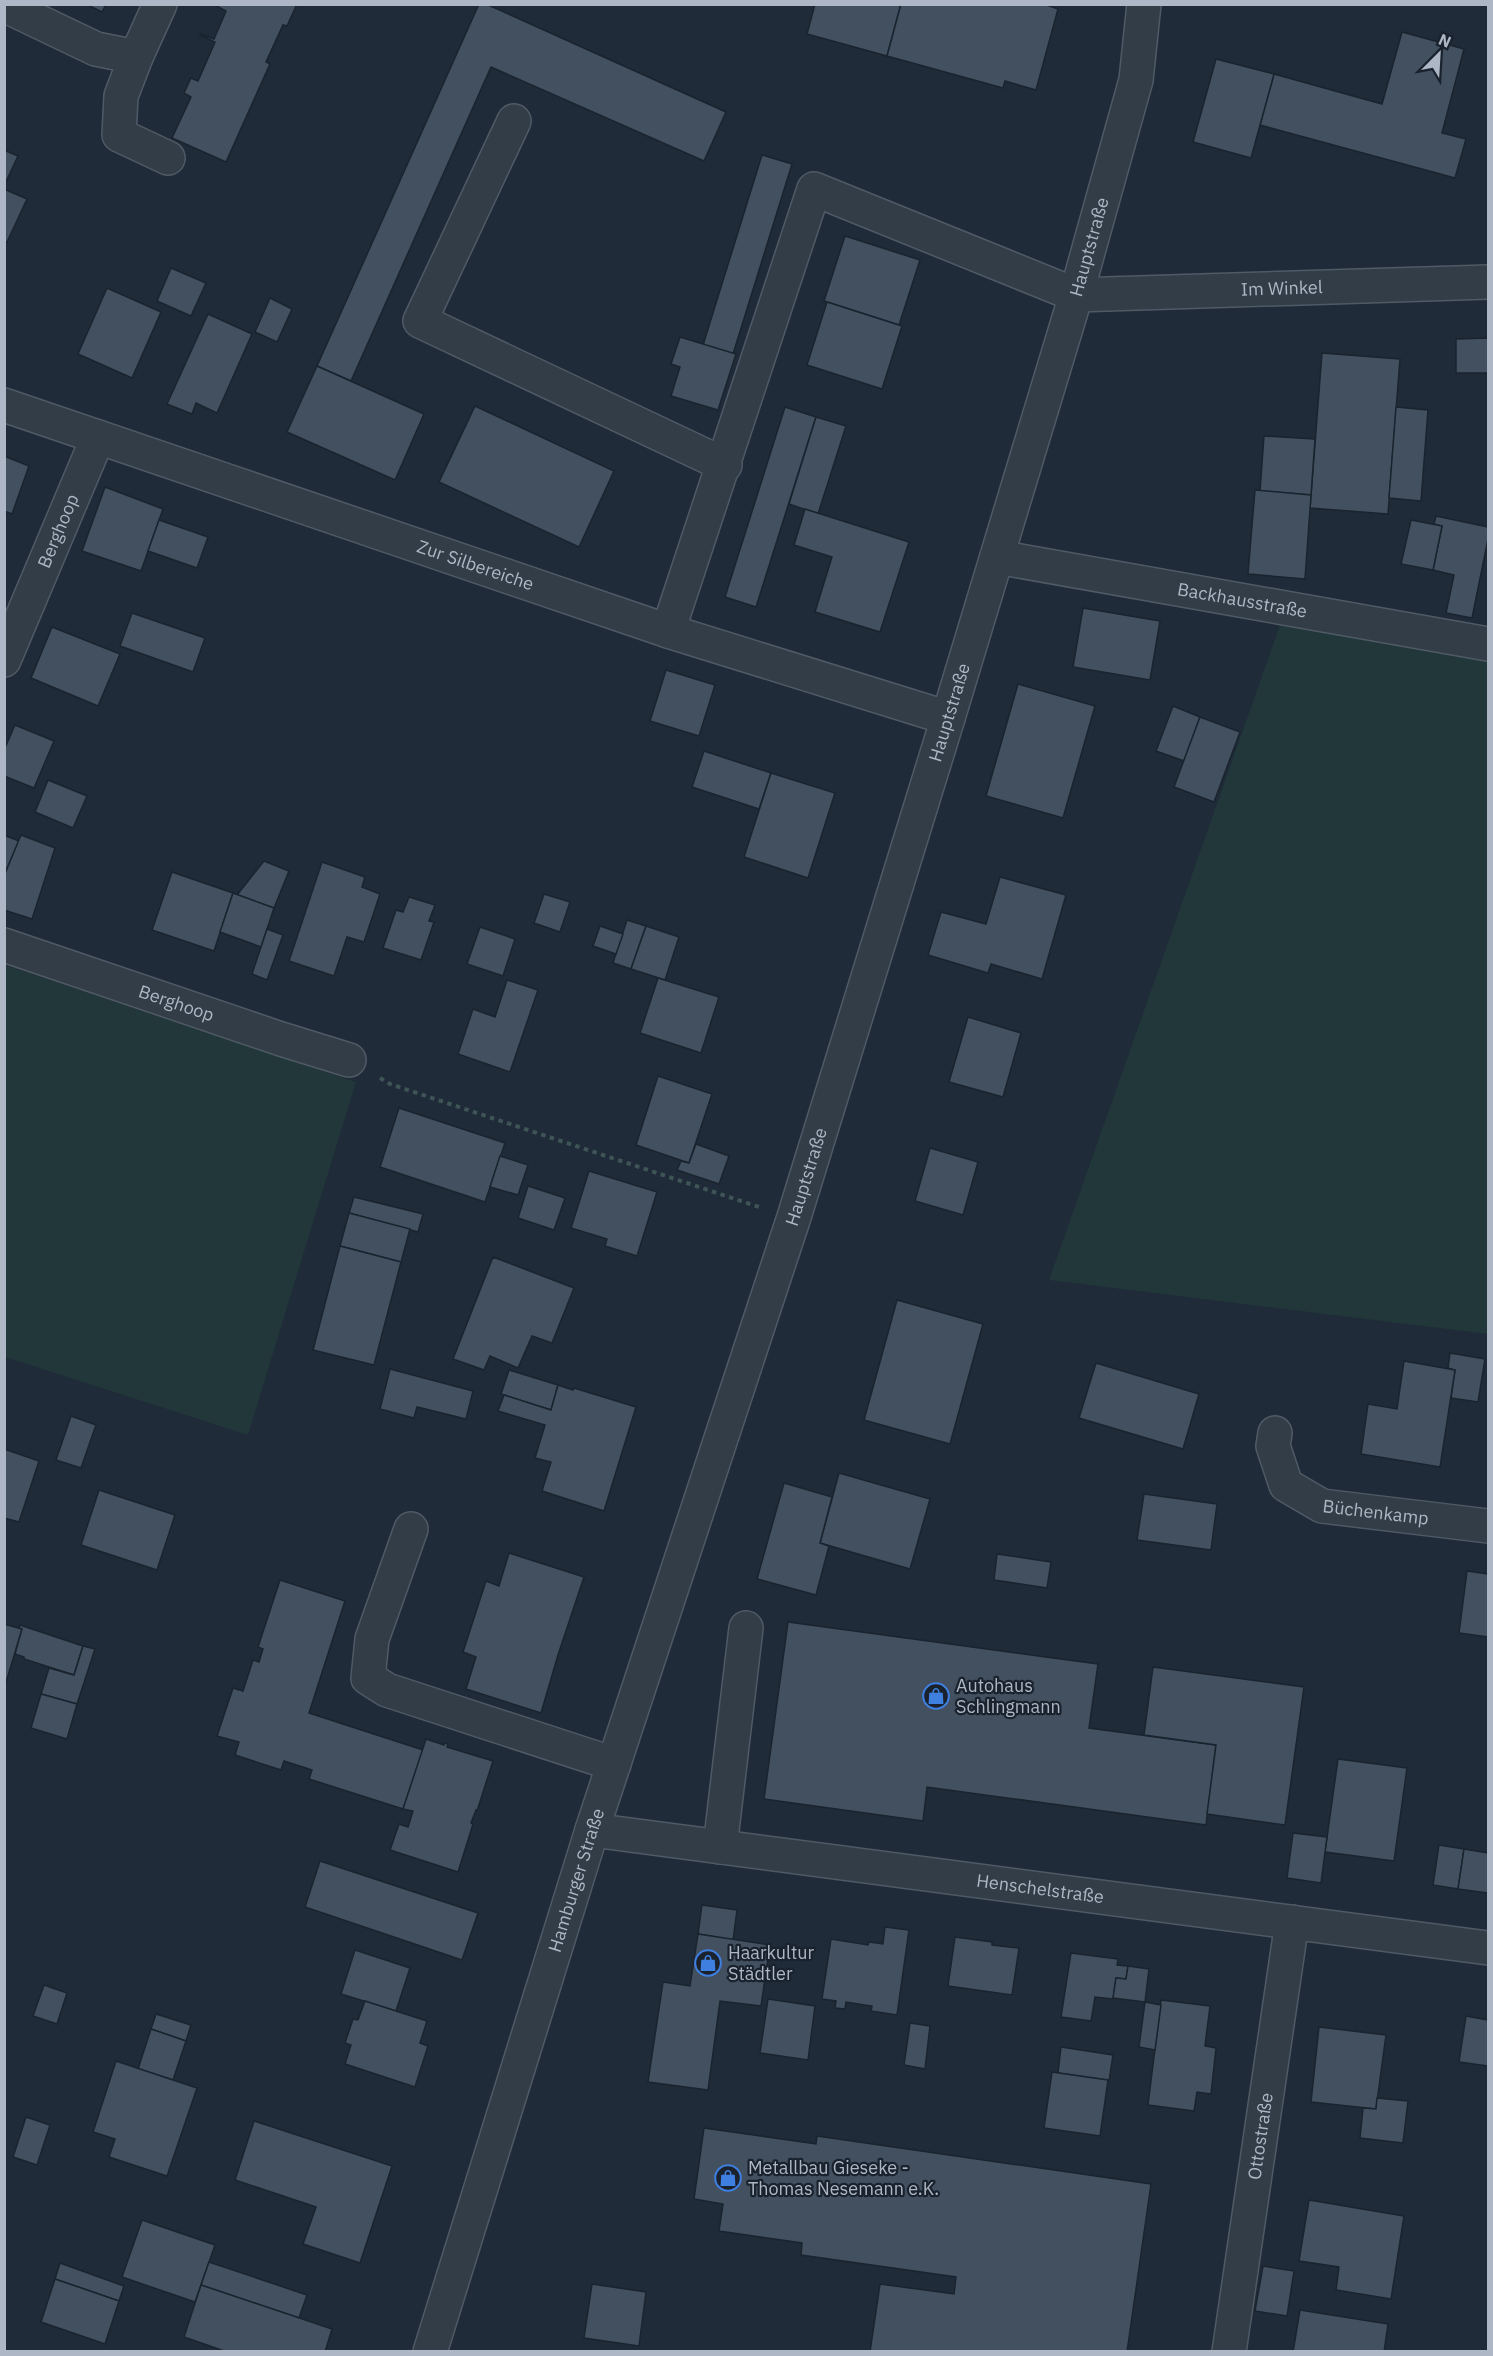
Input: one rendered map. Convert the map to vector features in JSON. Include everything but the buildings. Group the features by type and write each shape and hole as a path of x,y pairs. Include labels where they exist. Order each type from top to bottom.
{"street":[{"path":"160,4 121,96 119,135 168,158"},
{"name":"Hauptstraße","path":"730,1412 794,1218 1076,295 1136,80 1144,4"},
{"path":"4,5 96,49 136,57"},
{"path":"514,121 420,321 725,465"},
{"path":"668,631 725,465 814,189 1076,295"},
{"name":"Im Winkel","path":"1076,295 1488,282"},
{"name":"Zur Silbereiche","path":"4,405 668,631 948,718"},
{"name":"Berghoop","path":"4,660 98,437"},
{"name":"Backhausstraße","path":"997,556 1488,644"},
{"name":"Berghoop","path":"4,945 349,1060"},
{"name":"Hamburger Straße","path":"430,2352 592,1830 730,1412"},
{"name":"Büchenkamp","path":"1275,1433 1273,1446 1286,1485 1322,1506 1488,1526"},
{"path":"411,1528 372,1639 368,1678 387,1690 614,1764"},
{"path":"720,1847 746,1628"},
{"name":"Henschelstraße","path":"592,1830 1488,1948"},
{"name":"Ottostraße","path":"1229,2352 1292,1922"}],"path":[{"path":"349,1060 390,1084 794,1218"}],"green space":[{"path":"1286,608 1488,644 1488,1334 1049,1280"},
{"path":"5,965 356,1082 248,1435 5,1357"}],"place":[{"name":"Autohaus Schlingmann","path":"936,1696"},
{"name":"Haarkultur Städtler","path":"708,1963"},
{"name":"Metallbau Gieseke - Thomas Nesemann e.K.","path":"728,2178"}]}
